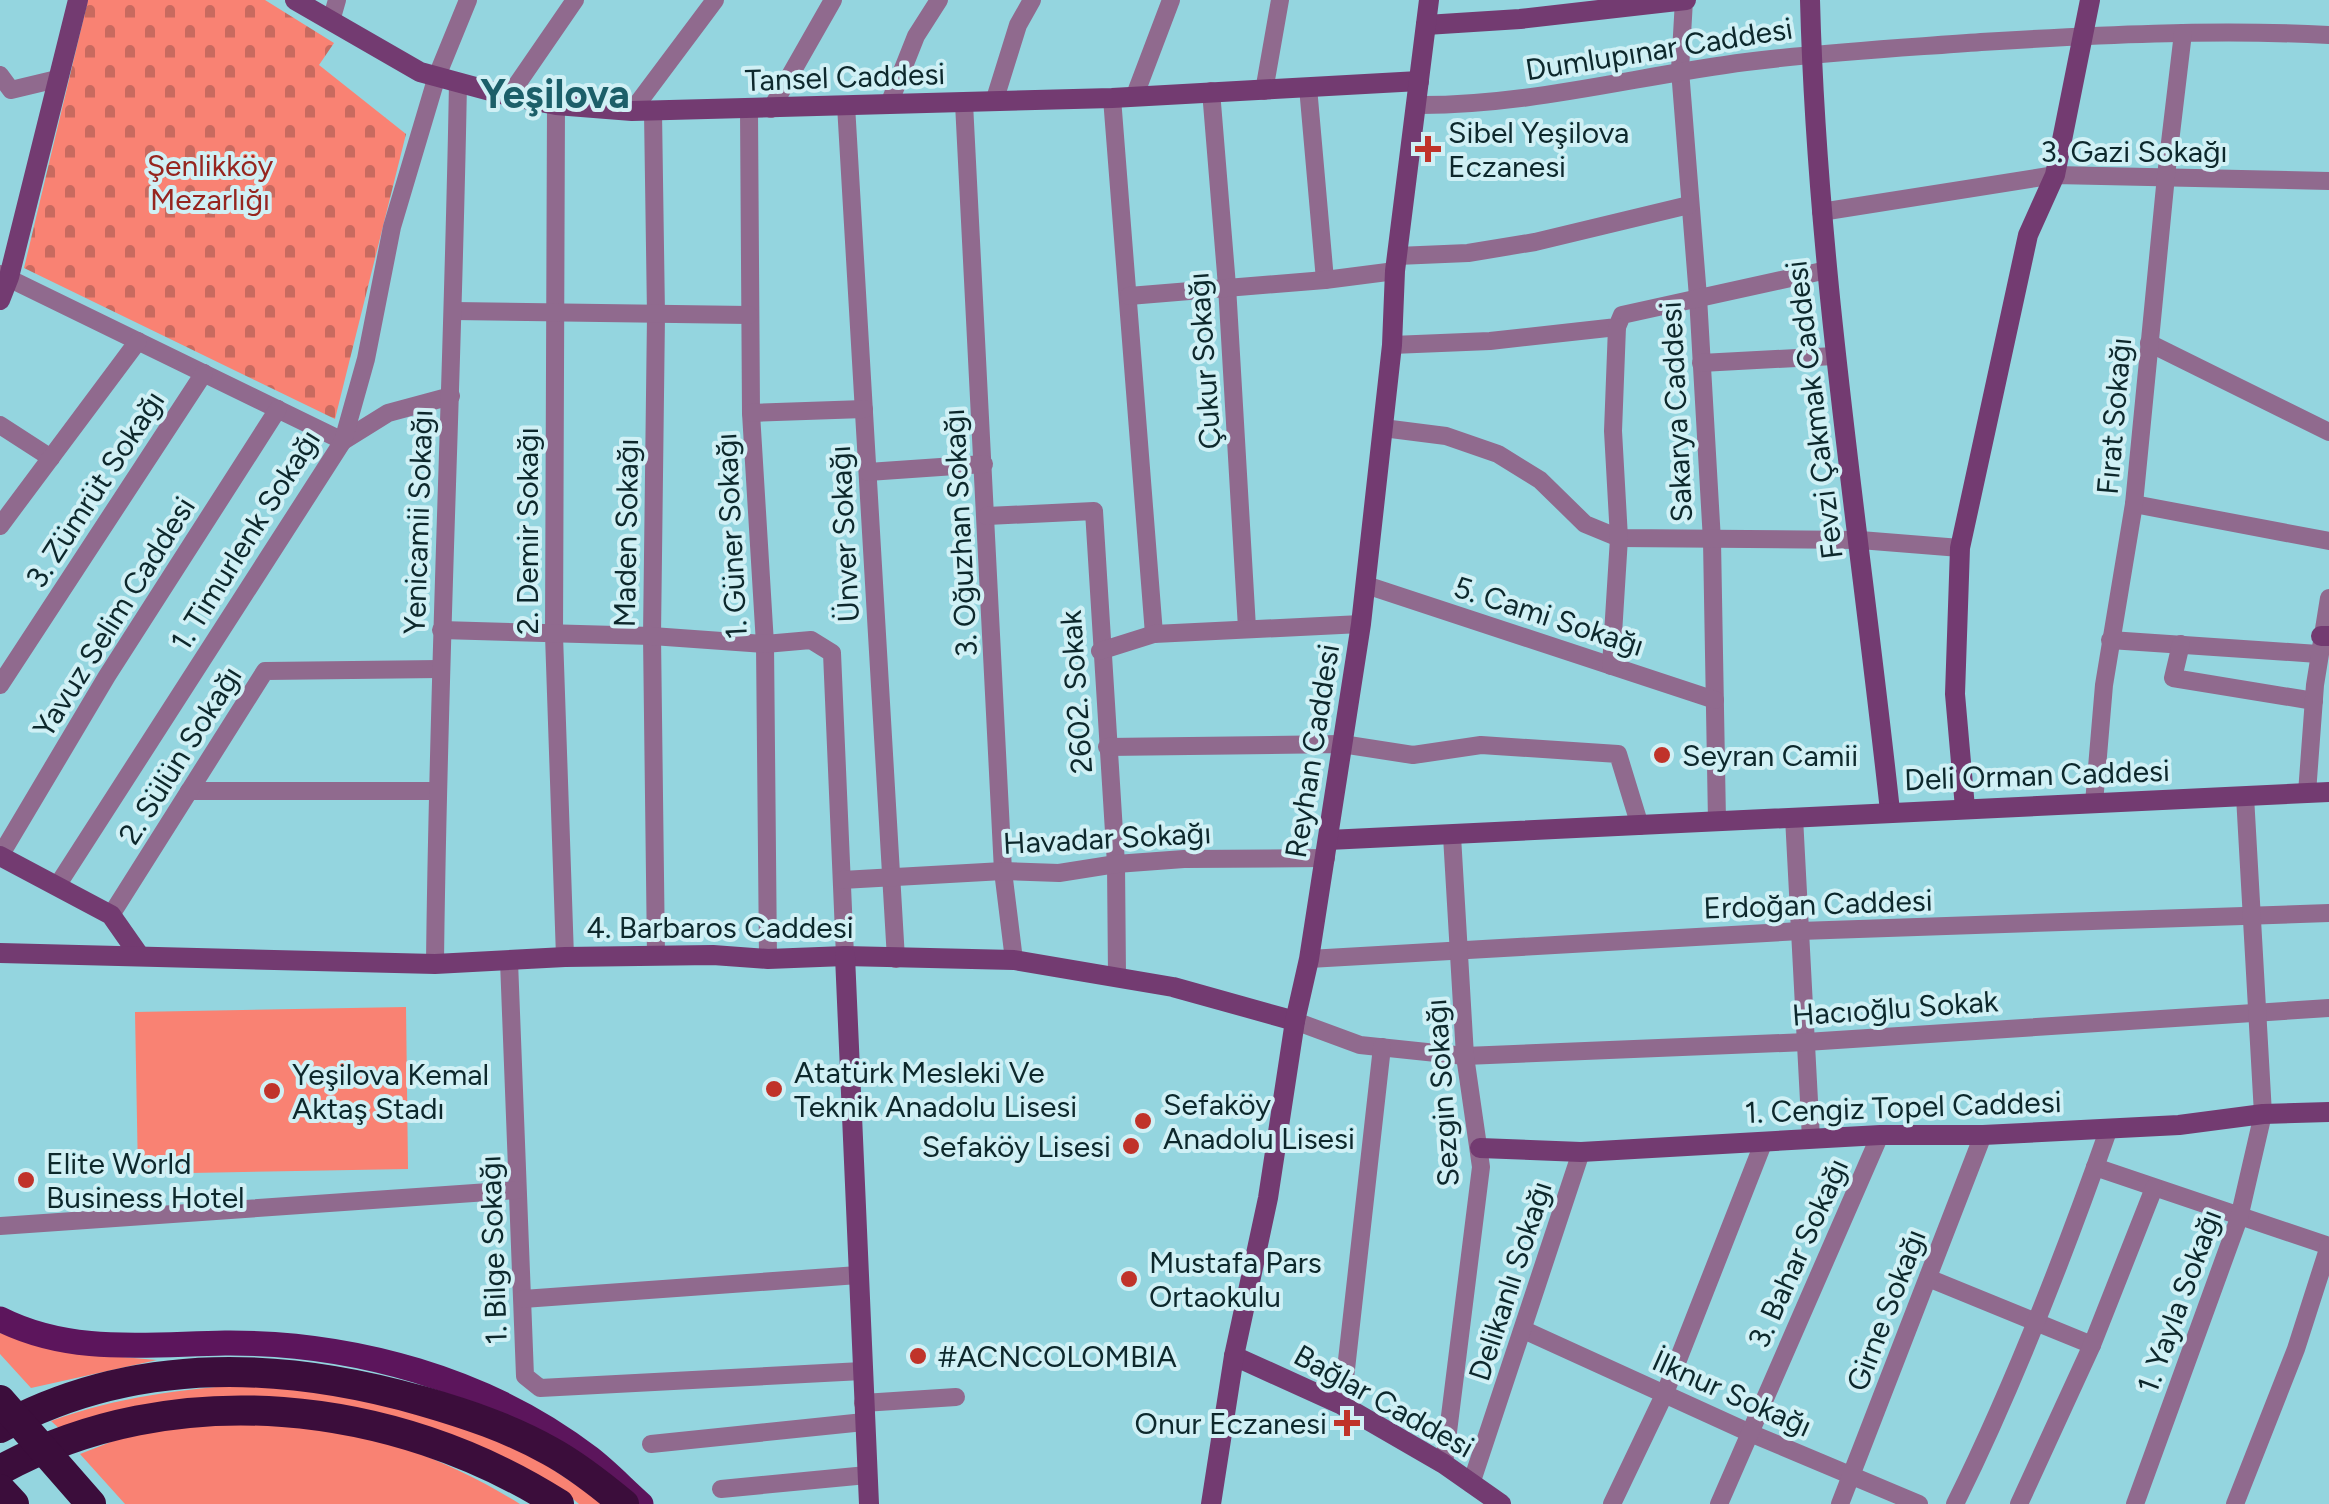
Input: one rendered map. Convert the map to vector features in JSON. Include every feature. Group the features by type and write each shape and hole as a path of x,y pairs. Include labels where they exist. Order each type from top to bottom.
{"highway":[{"path":"0,1428 52,1404 121,1384 231,1370 307,1375 383,1389 471,1414 552,1451 624,1504"},
{"path":"0,1400 91,1504"},
{"path":"0,1470 47,1446 161,1416 206,1410 280,1411 355,1421 424,1440 485,1464 558,1504"},
{"path":"0,1489 14,1504"}],"main road":[{"path":"0,1319 45,1337 83,1344 277,1344 400,1367 481,1393 554,1433 590,1458 641,1504"}],"street":[{"path":"0,300 78,0"},
{"name":"Tansel Caddesi","path":"294,0 334,10 420,72 556,105 642,112 1264,92 1419,81"},
{"name":"1. Timurlenk Sokağı","path":"57,886 343,441 366,359 392,227 436,76 468,0"},
{"path":"508,96 575,0"},
{"path":"642,112 716,0"},
{"name":"1. Güner Sokağı","path":"768,959 765,644 749,315 760,109 832,0"},
{"path":"889,104 916,36 938,0"},
{"path":"994,102 1018,26 1032,0"},
{"path":"1136,95 1171,0"},
{"name":"Reyhan Caddesi","path":"1211,1504 1234,1356 1268,1198 1362,624 1392,345 1396,264 1429,0"},
{"path":"1426,24 1520,19 1615,4 1685,0"},
{"name":"Sakarya Caddesi","path":"1685,0 1680,70 1712,541 1717,821"},
{"name":"Fevzi Çakmak Caddesi","path":"1810,0 1821,212 1834,356 1860,540 1890,811"},
{"path":"1964,808 1955,694 1960,548 2028,235 2055,175 2090,0"},
{"path":"1264,92 1276,3"},
{"name":"Fırat Sokağı","path":"2094,802 2110,640 2134,504 2184,33"},
{"name":"Dumlupınar Caddesi","path":"1416,104 1455,105 1540,96 1680,70 1811,54 2081,36 2329,35"},
{"path":"4,85 58,79"},
{"name":"Yenicamii Sokağı","path":"435,964 458,82"},
{"path":"1308,86 1325,280"},
{"name":"Çukur Sokağı","path":"1211,91 1247,628"},
{"path":"1112,98 1154,634"},
{"name":"3. Oğuzhan Sokağı","path":"964,103 988,516 1003,872 1014,960"},
{"name":"2. Demir Sokağı","path":"556,105 554,635 566,957"},
{"name":"Ünver Sokağı","path":"846,105 896,959"},
{"name":"Maden Sokağı","path":"642,112 656,316 652,636 656,956"},
{"name":"3. Gazi Sokağı","path":"1821,212 2055,175 2329,181"},
{"path":"1128,296 1325,280 1396,264 1518,245 1689,205"},
{"path":"1611,666 1619,538 1613,431 1617,327 1622,315 1827,270"},
{"path":"4,276 343,441 388,414 451,396"},
{"path":"454,311 749,315"},
{"path":"1392,345 1490,341 1617,327"},
{"path":"0,526 138,340"},
{"path":"2149,343 2329,432"},
{"path":"1702,363 1834,356"},
{"name":"3. Zümrüt Sokağı","path":"0,685 204,373"},
{"name":"Yavuz Selim Caddesi","path":"0,856 108,676 278,409"},
{"path":"751,413 864,410"},
{"path":"0,425 51,458"},
{"path":"1383,428 1446,436 1498,454 1540,480 1585,524 1619,538 1860,540 1960,548"},
{"path":"868,472 984,464"},
{"path":"2134,504 2329,541"},
{"name":"2602. Sokak","path":"988,516 1094,511 1116,864 1117,976"},
{"name":"5. Cami Sokağı","path":"1366,584 1715,700"},
{"path":"2307,793 2314,701 2329,598"},
{"path":"1100,651 1154,634 1362,624"},
{"path":"441,630 652,636 765,644 811,640 832,653 869,1504"},
{"path":"2110,640 2181,644 2323,642"},
{"path":"2181,644 2173,678 2314,701"},
{"name":"2. Sülün Sokağı","path":"112,915 265,671 440,668"},
{"path":"1107,747 1342,744 1413,755 1481,745 1618,754 1640,826"},
{"path":"189,792 437,791"},
{"name":"Deli Orman Caddesi","path":"1327,849 1452,836 1890,811 2329,792"},
{"name":"1. Yayla Sokağı","path":"2135,1504 2239,1218 2263,1114 2246,796"},
{"path":"1794,817 1811,1138"},
{"name":"Sezgin Sokağı","path":"1444,1464 1481,1167 1465,1056 1452,836"},
{"name":"Havadar Sokağı","path":"842,880 1059,873 1116,864 1327,849"},
{"path":"0,856 112,915 139,954"},
{"name":"Erdoğan Caddesi","path":"1309,959 1800,931 2329,912"},
{"name":"4. Barbaros Caddesi","path":"0,953 435,964 656,956 1014,960 1173,988 1295,1021"},
{"name":"1. Bilge Sokağı","path":"509,961 525,1376 540,1388 862,1371"},
{"name":"Hacıoğlu Sokak","path":"1295,1021 1360,1045 1465,1056 1806,1042 2329,1008"},
{"path":"1342,1405 1382,1047"},
{"name":"1. Cengiz Topel Caddesi","path":"1480,1148 1581,1152 1880,1135 1983,1135 2179,1125 2263,1114 2329,1112"},
{"path":"1955,1504 2036,1322 2109,1128"},
{"name":"3. Bahar Sokağı","path":"1720,1504 1880,1135"},
{"name":"Girne Sokağı","path":"1840,1504 1983,1135"},
{"path":"1612,1504 1665,1393 1764,1141"},
{"name":"Delikanlı Sokağı","path":"1471,1484 1581,1152"},
{"path":"2095,1168 2329,1246 2296,1349 2235,1504"},
{"path":"2019,1504 2092,1345 2154,1188"},
{"path":"0,1226 518,1190"},
{"path":"523,1300 858,1275"},
{"path":"1928,1278 2092,1345"},
{"name":"İlknur Sokağı","path":"1524,1330 1750,1433 1919,1504"},
{"name":"Bağlar Caddesi","path":"1234,1356 1342,1405 1444,1464 1501,1504"},
{"path":"651,1444 956,1397"},
{"path":"721,1488 867,1475"}],"green space":[{"name":"Şenlikköy Mezarlığı","path":"88,0 265,0 334,43 319,65 406,134 335,419 24,268"},
{"name":"Yeşilova Kemal Aktaş Stadı","path":"406,1007 408,1169 138,1174 135,1012"},
{"path":"0,1333 74,1353 157,1360 31,1388 0,1354"},
{"path":"251,1384 407,1405 530,1454 604,1504 579,1504 560,1488 404,1420 61,1430 51,1421 150,1395"},
{"path":"185,1425 294,1425 354,1434 440,1462 520,1504 125,1504 80,1454 116,1440"}],"place":[{"name":"Sibel Yeşilova Eczanesi","path":"1428,149"},
{"name":"Seyran Camii","path":"1662,755"},
{"name":"Atatürk Mesleki Ve Teknik Anadolu Lisesi","path":"774,1089"},
{"name":"Yeşilova Kemal Aktaş Stadı","path":"272,1091"},
{"name":"Sefaköy Anadolu Lisesi","path":"1143,1121"},
{"name":"Sefaköy Lisesi","path":"1131,1146"},
{"name":"Elite World Business Hotel","path":"26,1180"},
{"name":"Mustafa Pars Ortaokulu","path":"1129,1279"},
{"name":"#ACNCOLOMBIA","path":"918,1356"},
{"name":"Onur Eczanesi","path":"1347,1423"}],"district":[{"name":"Yeşilova","path":"555,94"}]}
